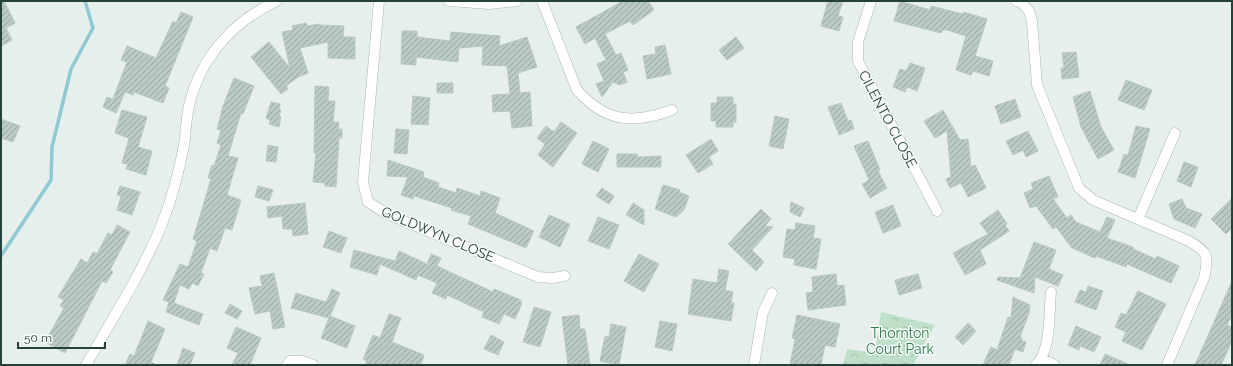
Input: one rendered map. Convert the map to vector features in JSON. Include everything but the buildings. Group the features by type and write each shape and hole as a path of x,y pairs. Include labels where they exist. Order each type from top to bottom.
{"street":[{"path":"86,365 151,249 162,224 177,176 190,101 204,66 216,48 243,20 277,1"},
{"name":"GOLDWYN CLOSE","path":"379,1 363,182 368,202 387,214 538,277 552,278 565,276"},
{"path":"449,1 489,4 517,1"},
{"path":"542,1 577,90 587,102 600,111 619,118 636,119 652,117 672,110"},
{"name":"CILENTO CLOSE","path":"871,1 858,42 858,62 937,211"},
{"path":"1016,1 1021,2 1029,11 1032,21 1037,85 1079,188 1093,200 1202,248 1206,254 1207,265 1204,278 1167,365"},
{"path":"1138,220 1175,133"},
{"path":"1051,292 1046,343 1039,362 1055,365"},
{"path":"754,365 763,312 772,293"},
{"path":"287,365 290,361 302,361 313,365"}],"green space":[{"name":"Thornton Court Park","path":"881,312 935,325 913,365 843,365 847,349 875,353"}],"waterway":[{"path":"1,256 51,180 52,147 71,69 93,28 85,1"}]}
